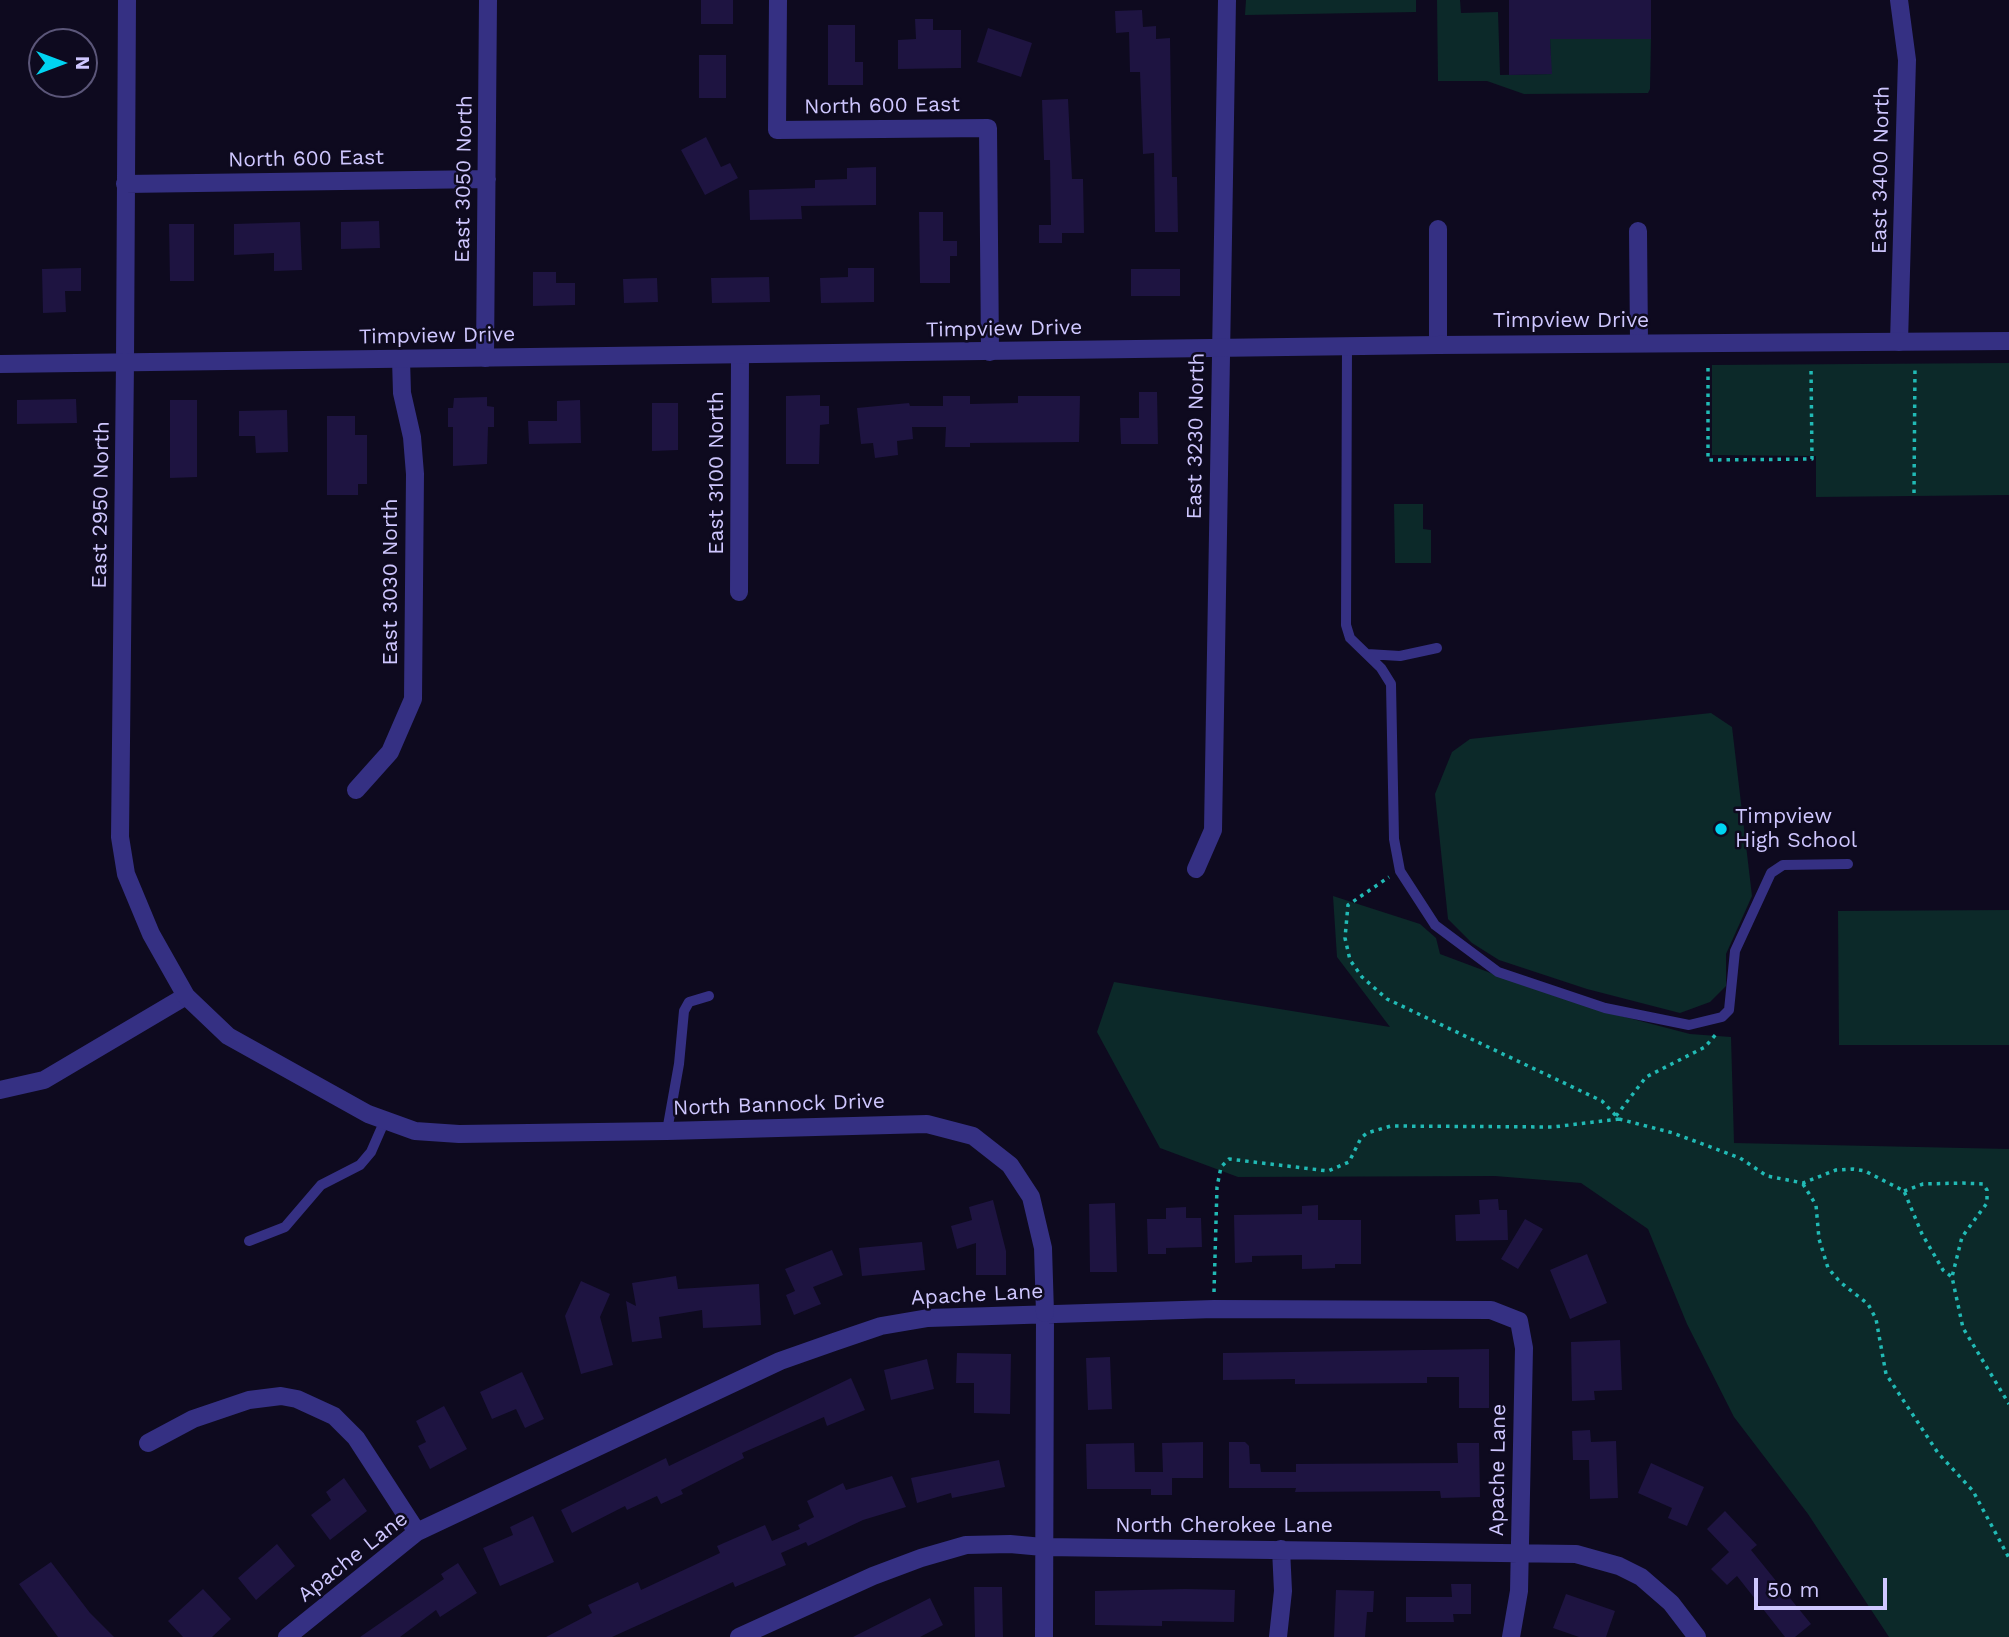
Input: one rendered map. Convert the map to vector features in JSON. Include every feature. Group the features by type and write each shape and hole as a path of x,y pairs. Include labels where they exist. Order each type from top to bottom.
{"street":[{"name":"East 2950 North","path":"127,0 120,837 126,874 151,934 186,996"},
{"name":"East 3050 North","path":"485,358 488,0"},
{"name":"North 600 East","path":"778,0 777,130 988,128 990,352"},
{"name":"East 3230 North","path":"1196,869 1213,830 1227,0"},
{"name":"East 3400 North","path":"1899,0 1907,60 1899,342"},
{"name":"North 600 East","path":"125,184 487,179"},
{"path":"1438,229 1438,345"},
{"path":"1639,231 1639,343"},
{"name":"Timpview Drive","path":"0,364 1347,346 2009,341"},
{"name":"East 3100 North","path":"739,592 740,355"},
{"name":"East 3030 North","path":"356,790 390,752 413,699 415,474 412,437 402,393 401,359"},
{"path":"0,1090 44,1080 186,996"},
{"name":"North Bannock Drive","path":"186,996 228,1036 369,1114 415,1131 459,1134 667,1132 927,1124 973,1136 1010,1165 1031,1197 1043,1248 1044,1637"},
{"name":"Apache Lane","path":"287,1637 417,1532 780,1361 881,1326 928,1318 1214,1309 1491,1310 1519,1321 1524,1348 1519,1551"},
{"path":"148,1443 193,1419 249,1400 281,1396 298,1399 334,1416 356,1438 417,1532"},
{"name":"North Cherokee Lane","path":"739,1637 873,1576 921,1558 966,1545 1010,1544 1042,1547 1576,1553 1619,1566 1654,1587 1697,1637"},
{"path":"1278,1637 1283,1591 1281,1549"},
{"path":"1511,1637 1519,1591 1519,1551"}],"lane":[{"path":"1347,346 1346,625 1350,638 1381,667 1391,684 1394,839 1400,871 1435,925 1498,972 1605,1008 1689,1025 1722,1017 1729,1010 1735,951 1771,873 1783,865 1848,864"},
{"path":"1367,654 1400,656 1437,648"},
{"path":"667,1132 679,1064 684,1011 689,1002 709,996"},
{"path":"249,1241 285,1227 321,1185 360,1165 374,1144 384,1120"}],"path":[{"path":"1914,366 1914,493"},
{"path":"1708,368 1708,460 1812,458 1811,367"},
{"path":"1400,871 1367,890 1348,905 1345,937 1350,960 1362,977 1387,999 1602,1101 1618,1117"},
{"path":"1618,1117 1646,1077 1705,1048"},
{"path":"1214,1292 1217,1187 1221,1167 1229,1159 1328,1171 1349,1161 1367,1133 1391,1126 1553,1127 1618,1117 1673,1133 1740,1158 1768,1176 1802,1183 1836,1170 1865,1171 1904,1191 1922,1234 1943,1270 1952,1277"},
{"path":"1802,1183 1816,1205 1819,1239 1828,1268 1840,1282 1868,1304 1876,1319 1886,1374 1938,1453 1973,1491 2009,1558"},
{"path":"1904,1191 1923,1184 1983,1184 1987,1203 1962,1237 1952,1277 1963,1328 2009,1404"}],"green space":[{"path":"1246,0 1416,0 1416,12 1245,15"},
{"path":"1437,0 1460,0 1461,13 1498,12 1500,75 1551,74 1550,39 1651,39 1650,89 1648,93 1524,94 1487,81 1438,81"},
{"path":"2009,363 2009,495 1816,497 1816,456 1712,455 1712,365"},
{"path":"1394,504 1423,504 1423,529 1431,530 1431,563 1395,563"},
{"path":"1711,713 1732,727 1752,896 1726,954 1726,986 1710,1002 1680,1013 1587,989 1499,960 1472,943 1448,919 1435,794 1452,752 1470,739"},
{"path":"1333,896 1420,924 1436,938 1440,954 1496,975 1602,1011 1690,1034 1731,1037 1734,1143 2009,1149 2009,1637 1889,1637 1808,1514 1734,1417 1687,1324 1648,1229 1581,1183 1495,1176 1238,1177 1160,1148 1097,1032 1114,982 1390,1027 1337,957"},
{"path":"2009,910 2009,1045 1839,1045 1838,911"}],"building":[{"path":"701,0 733,0 733,24 701,24"},
{"path":"1509,0 1651,0 1651,39 1550,39 1552,74 1509,75"},
{"path":"1142,10 1143,27 1156,26 1156,39 1170,38 1172,177 1177,177 1178,232 1155,232 1154,153 1143,154 1140,72 1130,72 1129,32 1116,33 1115,11"},
{"path":"915,19 933,19 933,30 961,30 961,68 898,69 898,40 916,39"},
{"path":"828,25 855,25 855,62 863,62 863,85 828,85"},
{"path":"988,28 1032,43 1021,77 977,62"},
{"path":"699,55 726,55 726,98 699,98"},
{"path":"1068,99 1072,179 1083,179 1084,233 1062,233 1062,243 1039,243 1039,225 1051,225 1050,160 1044,160 1042,100"},
{"path":"706,137 721,167 730,163 738,178 705,195 681,150"},
{"path":"876,167 876,205 801,206 802,219 750,220 749,190 815,188 815,180 847,179 847,168"},
{"path":"919,212 943,212 943,241 957,241 957,256 950,256 950,283 920,283"},
{"path":"379,221 380,248 341,249 341,222"},
{"path":"300,222 302,270 274,271 274,253 234,255 234,224"},
{"path":"169,224 194,224 194,281 170,281"},
{"path":"81,268 81,291 65,291 66,312 43,313 42,269"},
{"path":"848,268 874,268 874,302 821,303 820,278 848,277"},
{"path":"1131,269 1180,269 1180,296 1131,296"},
{"path":"533,272 556,272 556,283 575,283 575,305 533,306"},
{"path":"769,277 770,302 712,303 711,278"},
{"path":"657,278 658,302 624,303 623,279"},
{"path":"1139,392 1157,392 1158,444 1121,444 1120,418 1139,418"},
{"path":"820,395 820,406 829,406 829,424 820,425 819,464 786,464 786,396"},
{"path":"943,396 970,396 970,404 1018,403 1018,396 1080,396 1079,442 970,443 970,447 945,447 946,427 912,427 913,439 897,441 898,455 875,458 873,443 861,444 857,408 909,403 910,406 943,406"},
{"path":"487,397 487,406 494,407 494,427 488,427 487,464 453,466 453,427 448,427 448,408 453,408 454,398"},
{"path":"76,399 77,423 17,424 17,400"},
{"path":"170,400 197,400 197,477 170,478"},
{"path":"580,400 581,443 529,444 528,421 557,421 557,401"},
{"path":"652,403 678,403 678,450 652,451"},
{"path":"287,410 288,452 256,453 255,436 239,436 239,411"},
{"path":"327,416 355,416 355,435 367,435 367,484 358,484 358,495 327,495"},
{"path":"1498,1199 1499,1210 1507,1210 1508,1240 1456,1241 1455,1215 1480,1214 1479,1200"},
{"path":"993,1200 1006,1251 1006,1275 976,1275 976,1243 957,1249 951,1226 972,1220 969,1207"},
{"path":"1115,1203 1117,1272 1090,1272 1089,1204"},
{"path":"1318,1205 1318,1220 1361,1220 1361,1264 1335,1264 1335,1268 1302,1269 1302,1255 1252,1256 1252,1262 1235,1263 1234,1215 1302,1214 1302,1206"},
{"path":"1186,1207 1186,1218 1201,1218 1202,1247 1166,1248 1166,1254 1148,1254 1147,1219 1166,1219 1166,1208"},
{"path":"1525,1219 1543,1229 1518,1269 1501,1259"},
{"path":"922,1242 925,1270 862,1276 859,1248"},
{"path":"832,1250 843,1275 813,1287 821,1304 794,1315 786,1295 795,1291 785,1269"},
{"path":"1587,1254 1607,1303 1570,1319 1550,1270"},
{"path":"676,1276 678,1289 759,1284 761,1325 703,1328 702,1310 659,1317 662,1338 632,1342 626,1301 636,1306 632,1283"},
{"path":"581,1281 610,1294 600,1317 613,1365 581,1374 565,1316"},
{"path":"1620,1340 1622,1390 1594,1391 1595,1400 1572,1401 1571,1342"},
{"path":"1489,1349 1489,1408 1459,1408 1459,1377 1427,1377 1427,1383 1295,1384 1295,1379 1223,1380 1223,1353"},
{"path":"957,1353 1011,1354 1010,1414 974,1413 974,1383 956,1383"},
{"path":"1110,1357 1112,1409 1088,1410 1086,1358"},
{"path":"927,1359 934,1389 891,1400 884,1370"},
{"path":"522,1372 544,1419 525,1428 516,1409 492,1419 480,1392"},
{"path":"851,1378 865,1410 827,1426 824,1417 742,1453 744,1458 681,1490 683,1494 661,1504 657,1496 627,1510 625,1506 572,1533 561,1510 666,1458 669,1466"},
{"path":"444,1406 467,1449 430,1469 418,1446 426,1442 416,1421"},
{"path":"1590,1430 1591,1442 1616,1441 1618,1498 1590,1499 1589,1460 1573,1460 1572,1431"},
{"path":"1203,1442 1203,1478 1172,1478 1172,1495 1151,1495 1151,1489 1087,1489 1086,1444 1134,1443 1135,1472 1163,1472 1162,1443"},
{"path":"1229,1442 1245,1442 1249,1446 1250,1464 1260,1464 1261,1472 1296,1472 1296,1464 1458,1463 1457,1443 1479,1443 1480,1497 1441,1498 1440,1491 1295,1492 1296,1488 1229,1488"},
{"path":"999,1460 1005,1487 952,1498 951,1493 917,1503 911,1478"},
{"path":"1651,1463 1704,1487 1687,1526 1668,1518 1672,1508 1638,1493"},
{"path":"892,1476 906,1507 863,1520 808,1546 806,1542 781,1553 786,1565 735,1587 733,1582 612,1637 546,1637 592,1613 588,1605 638,1582 641,1590 720,1553 717,1546 765,1525 772,1541 800,1529 798,1525 814,1517 807,1501 843,1483 846,1490"},
{"path":"344,1478 367,1511 330,1540 311,1515 331,1500 326,1492"},
{"path":"1725,1511 1757,1545 1751,1550 1811,1624 1795,1637 1785,1637 1737,1576 1727,1585 1711,1569 1729,1552 1707,1529"},
{"path":"533,1516 554,1562 500,1586 483,1548 513,1535 510,1527"},
{"path":"277,1544 295,1566 256,1600 238,1578"},
{"path":"51,1562 90,1613 114,1637 58,1637 19,1584"},
{"path":"458,1563 477,1593 440,1617 436,1610 400,1637 360,1637 444,1579 441,1574"},
{"path":"1451,1584 1471,1584 1471,1614 1453,1614 1454,1622 1406,1622 1406,1597 1452,1597"},
{"path":"974,1587 1002,1587 1003,1637 975,1637"},
{"path":"203,1589 231,1619 212,1637 183,1637 168,1621"},
{"path":"1235,1590 1234,1622 1162,1621 1162,1626 1095,1625 1095,1591"},
{"path":"1336,1590 1374,1591 1373,1612 1367,1612 1365,1637 1334,1637"},
{"path":"1566,1594 1615,1611 1606,1637 1579,1637 1553,1628"},
{"path":"930,1598 943,1625 920,1637 853,1637"}],"place":[{"name":"Timpview High School","path":"1721,829"}]}
